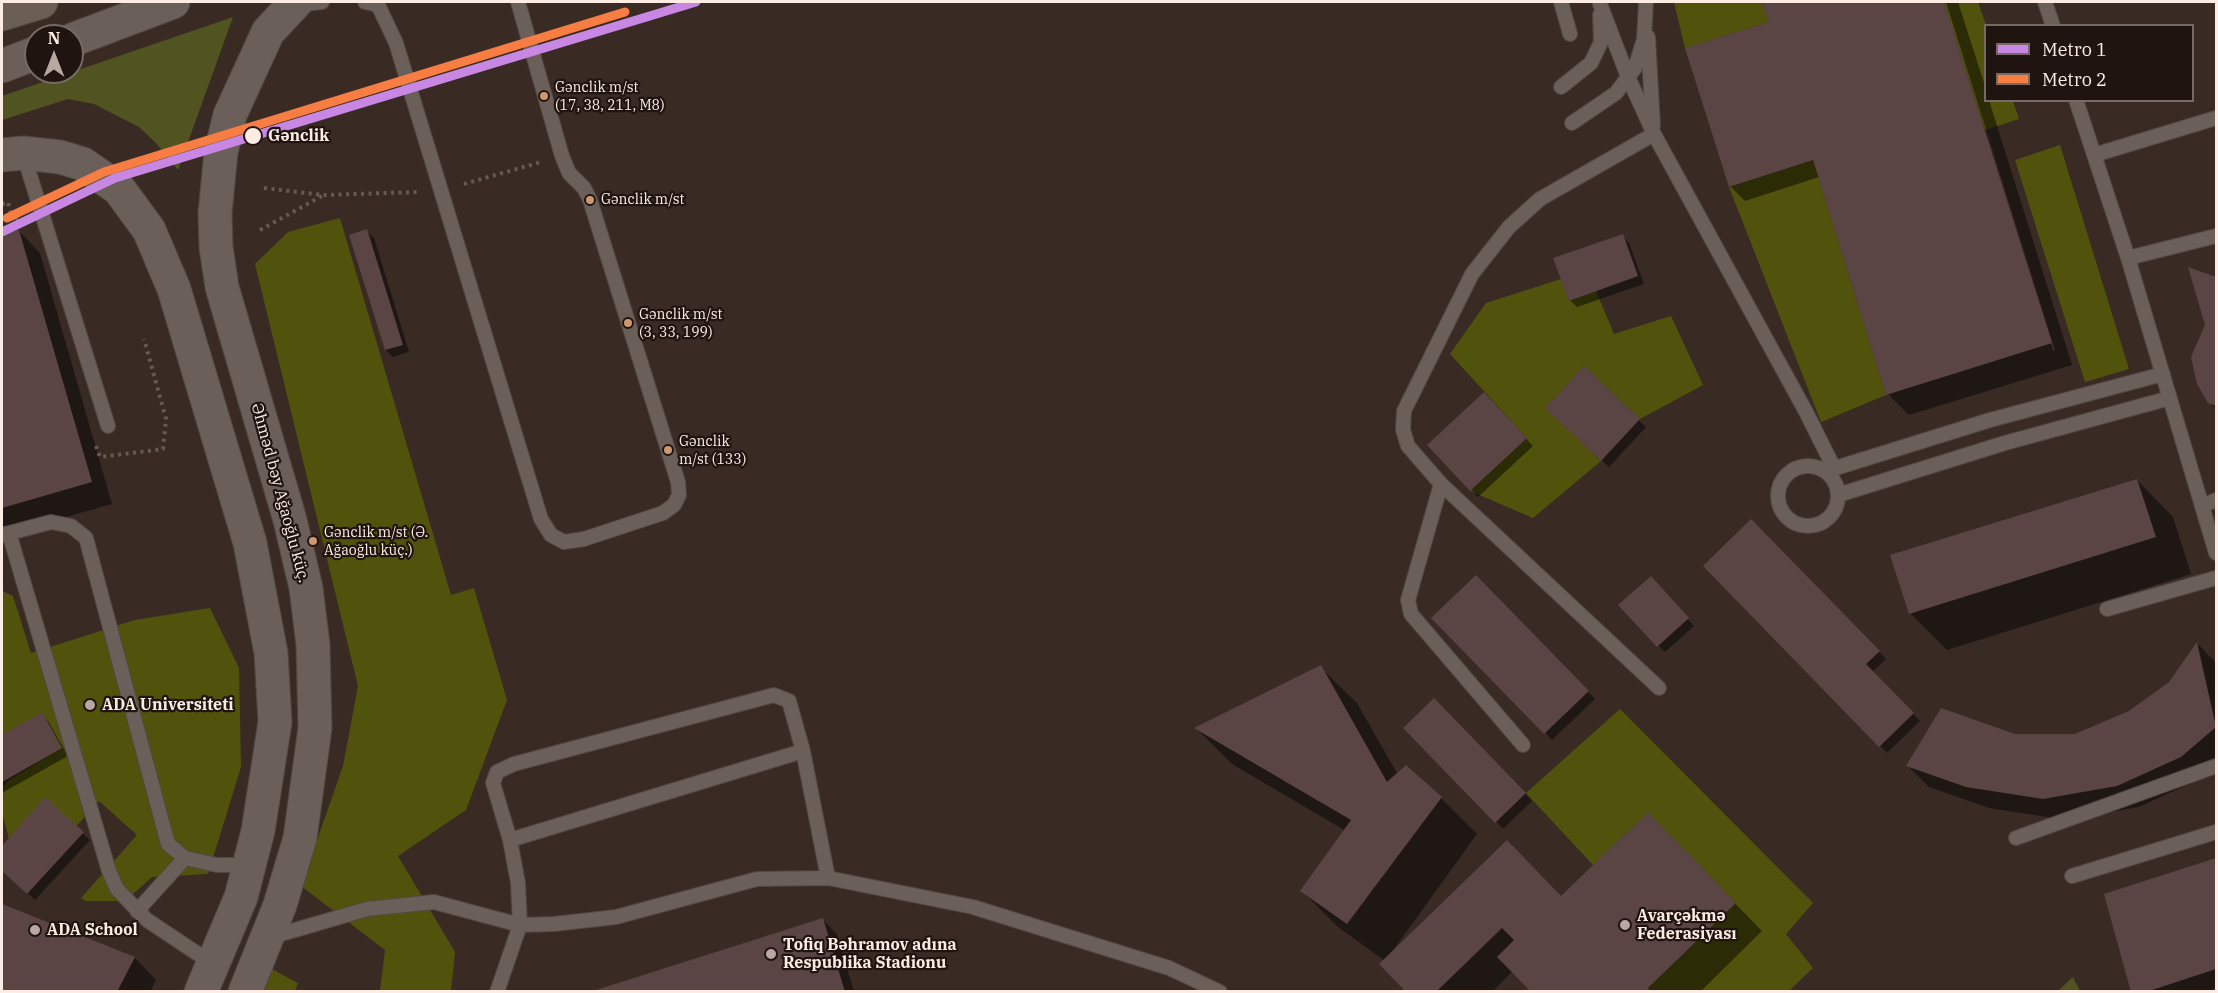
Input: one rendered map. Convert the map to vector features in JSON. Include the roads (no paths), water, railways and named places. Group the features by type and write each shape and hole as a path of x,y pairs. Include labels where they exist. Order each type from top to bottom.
{"main road":[{"path":"2,15 42,2"}],"street":[{"path":"84,35 173,2"},
{"name":"Əhməd bəy Ağaoğlu küç.","path":"245,992 280,905 300,838 315,728 313,645 306,588 290,520 222,288 216,247 215,213 221,152 230,115 268,32 303,3"},
{"path":"2,66 24,58"},
{"path":"12,154 60,157 83,164 119,189 134,208 162,256 212,408 250,543 272,653 275,722 258,831 241,897 207,978"}],"lane":[{"path":"365,2 378,5 393,35 541,519 550,535 564,542 584,539 663,513 674,505 679,495 678,482 590,200 584,188 569,173 562,156 518,2"},
{"path":"1561,2 1570,34"},
{"path":"2045,2 2052,24"},
{"path":"1600,3 1628,76 1654,134 1806,412 1830,469 1835,481 1839,495 1836,508 1828,519 1816,526 1802,526 1790,521 1781,510 1777,497 1779,484 1787,472 1800,466 1830,469 1990,420 2163,374"},
{"path":"1562,87 1591,63 1601,42 1600,3"},
{"path":"1572,123 1616,93 1635,68 1644,39 1646,5"},
{"path":"1646,5 1654,134"},
{"path":"2077,102 2128,258 2217,553"},
{"path":"2094,156 2217,118"},
{"path":"1654,134 1540,199 1509,227 1472,274 1404,411 1403,430 1408,446 1441,484 1659,688"},
{"path":"12,154 108,426"},
{"path":"2128,258 2217,237"},
{"path":"1839,495 1997,446 2170,398"},
{"path":"1990,420 1997,446"},
{"path":"1441,484 1408,600 1411,614 1523,745"},
{"path":"2202,506 2217,500"},
{"path":"207,978 117,889 109,871 5,534 51,522 71,526 86,538 168,844 185,858 217,865 249,865"},
{"path":"2108,609 2217,578"},
{"path":"497,992 520,925 519,884 510,840 493,783 497,772 514,764 774,694 789,701 803,752 828,878"},
{"path":"510,840 803,752"},
{"path":"2016,838 2217,766"},
{"path":"2072,876 2217,832"},
{"path":"137,911 185,858"},
{"path":"268,938 367,909 434,902 520,925 616,917 758,879 828,878 973,907 1169,968 1220,992"}],"metro line":[{"name":"1","path":"2,232 115,178 696,2"},
{"name":"2","path":"7,218 104,172 625,12"}],"place":[{"name":"Gənclik m/st (17, 38, 211, M8)","path":"544,96"},
{"name":"Gənclik","path":"253,136"},
{"name":"Gənclik m/st","path":"590,200"},
{"name":"Gənclik m/st (3, 33, 199)","path":"628,323"},
{"name":"Gənclik m/st (133)","path":"668,450"},
{"name":"Gənclik m/st (Ə. Ağaoğlu küç.)","path":"313,541"},
{"name":"ADA Universiteti","path":"90,705"},
{"name":"Avarçəkmə Federasiyası","path":"1625,925"},
{"name":"ADA School","path":"35,930"},
{"name":"Tofiq Bəhramov adına Respublika Stadionu","path":"771,954"}]}
